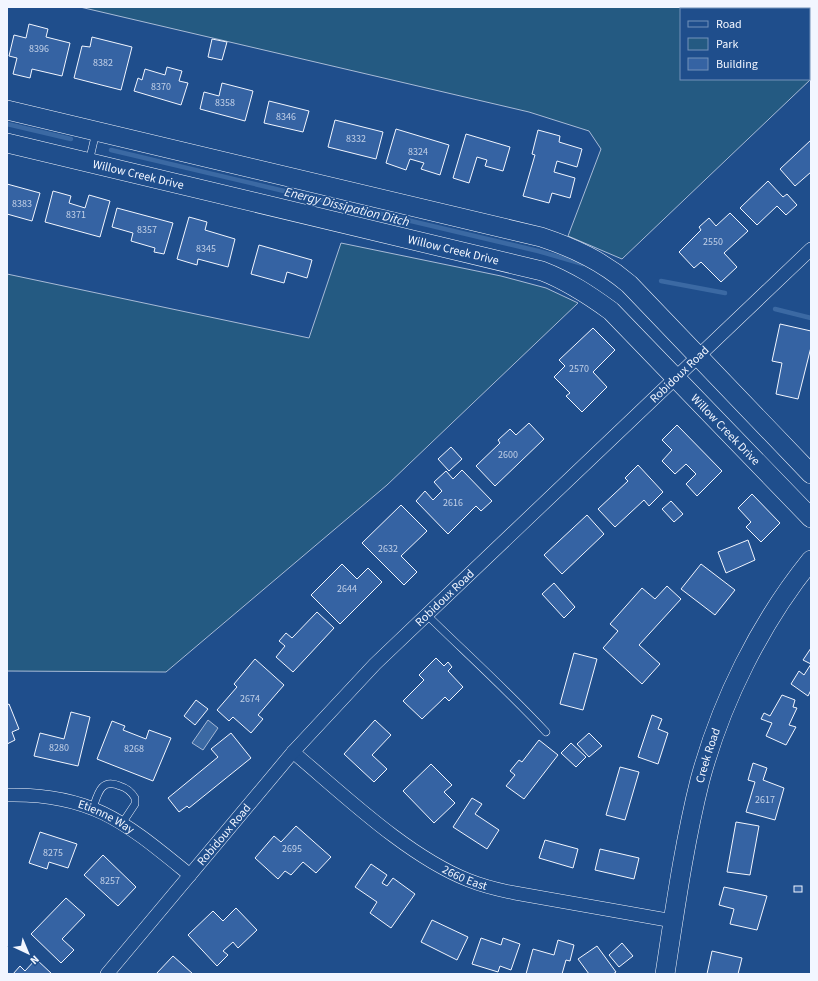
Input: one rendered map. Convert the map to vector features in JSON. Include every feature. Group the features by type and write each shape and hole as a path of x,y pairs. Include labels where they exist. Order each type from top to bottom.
{"street":[{"path":"7,110 533,235 571,247 598,260 623,279 811,474"},
{"name":"Willow Creek Drive","path":"7,143 542,272 564,280 611,311 811,518"},
{"name":"Robidoux Road","path":"107,974 293,752 375,664 811,249"},
{"name":"Creek Road","path":"665,974 673,921 694,808 710,747 746,661 767,624 811,560"},
{"name":"2660 East","path":"293,752 407,845 438,865 466,880 491,888 515,893 673,921"},
{"name":"Etienne Way","path":"7,795 53,797 93,808 123,822 190,875"}],"lane":[{"path":"89,163 96,131"},
{"path":"427,615 489,676 511,694 546,732"},
{"path":"93,808 98,793 108,783 113,783 127,788 135,798 135,804 123,822"}],"green space":[{"path":"80,7 811,7 810,80 810,8 680,8 680,80 810,80 622,259 568,236 601,149 589,131 529,112"},
{"path":"341,243 501,276 546,288 578,303 387,485 166,672 7,671 7,274 309,338"}],"shaded area":[{"path":"208,720 218,728 203,750 192,743"}],"building":[{"path":"29,24 48,29 46,37 70,43 62,76 32,69 30,78 13,74 17,58 9,56 14,35 26,38"},
{"path":"92,37 132,47 121,90 74,78 82,46 90,47"},
{"path":"212,39 227,42 222,60 208,57"},
{"path":"167,67 182,71 179,81 188,83 181,105 134,91 138,78 142,80 145,69 165,75"},
{"path":"222,83 253,91 245,121 200,109 204,92 219,96"},
{"path":"269,101 309,111 303,132 264,123"},
{"path":"335,120 383,132 376,159 328,147"},
{"path":"396,129 449,145 440,175 421,169 424,163 410,159 406,170 386,163"},
{"path":"538,130 560,136 559,142 582,149 577,167 557,161 554,172 575,178 570,198 552,193 549,203 523,196 535,155 532,154"},
{"path":"466,134 510,147 503,171 485,166 487,160 477,157 469,183 453,178"},
{"path":"811,140 811,172 795,186 780,169"},
{"path":"768,181 783,197 787,194 797,205 786,215 777,206 757,225 740,208"},
{"path":"7,184 40,193 32,221 7,214"},
{"path":"53,191 71,196 69,203 85,208 89,195 110,201 100,237 45,222"},
{"path":"117,208 173,223 164,254 154,252 155,248 131,241 133,233 112,227"},
{"path":"730,213 748,231 724,253 737,267 721,282 701,262 694,268 679,252 701,230 699,227 709,218 716,226"},
{"path":"189,217 207,222 205,230 235,239 228,267 198,259 197,265 177,259"},
{"path":"259,245 312,260 307,278 287,272 284,283 251,274"},
{"path":"780,324 811,331 811,347 798,399 776,394 782,363 772,361"},
{"path":"593,328 615,350 593,372 607,387 582,412 566,396 570,393 554,377 565,366 559,360"},
{"path":"529,423 544,439 495,486 476,466 500,443 498,440 510,429 516,435"},
{"path":"677,425 722,471 697,496 686,484 696,474 686,464 675,474 662,461 672,450 662,440"},
{"path":"451,447 462,459 449,471 438,459"},
{"path":"638,465 663,492 649,506 644,500 615,527 598,509 628,481 625,478"},
{"path":"462,470 492,501 481,511 476,506 448,534 416,501 425,491 433,500 442,491 434,482 446,471 453,479"},
{"path":"752,494 780,523 761,542 746,527 751,522 738,508"},
{"path":"671,501 683,514 674,522 662,509"},
{"path":"401,505 427,531 401,556 417,572 404,585 362,543"},
{"path":"587,515 604,534 562,574 544,555"},
{"path":"748,540 755,560 726,573 718,552"},
{"path":"342,564 357,579 368,568 382,582 340,624 311,595"},
{"path":"701,564 735,590 715,615 681,589"},
{"path":"554,583 575,607 564,618 542,594"},
{"path":"667,586 681,599 639,645 660,664 642,684 603,648 618,631 610,624 642,588 655,599"},
{"path":"317,612 334,628 293,672 276,657 285,646 279,641 286,633 292,638"},
{"path":"811,648 811,664 803,660"},
{"path":"574,653 597,659 583,710 560,704"},
{"path":"436,658 444,666 448,662 452,667 448,671 463,687 449,701 445,697 422,719 403,701 424,680 419,675"},
{"path":"255,659 284,685 258,715 263,719 251,733 233,717 229,721 217,710 237,687 234,684"},
{"path":"811,664 811,690 808,696 791,684 799,671 804,675"},
{"path":"782,695 795,700 793,707 797,708 789,725 796,727 786,745 766,736 772,723 761,719 764,713 770,716"},
{"path":"196,700 208,709 195,725 184,716"},
{"path":"9,704 19,729 12,732 15,740 7,744 7,705"},
{"path":"71,712 90,717 78,766 34,756 40,733 64,739"},
{"path":"652,715 662,719 658,729 668,733 658,764 638,757"},
{"path":"375,720 391,735 372,755 387,769 374,782 344,754"},
{"path":"112,721 125,726 123,730 146,739 149,730 171,738 153,781 97,759"},
{"path":"231,733 251,758 189,808 187,806 179,812 168,798 218,757 211,749"},
{"path":"589,733 602,746 589,757 577,744"},
{"path":"539,740 558,755 524,799 506,786 515,775 510,771 519,760 522,762"},
{"path":"571,743 586,757 576,767 561,753"},
{"path":"753,763 767,768 763,780 784,788 775,820 746,812 755,782 748,780"},
{"path":"431,764 452,785 444,792 455,803 434,823 403,791"},
{"path":"620,767 639,772 625,820 606,815"},
{"path":"472,798 482,804 475,814 499,830 487,849 453,827"},
{"path":"736,822 759,826 750,875 727,872"},
{"path":"296,826 331,857 316,873 303,862 291,875 285,871 278,879 255,858 274,836 281,842"},
{"path":"40,832 77,844 68,868 49,862 47,869 29,863"},
{"path":"545,840 578,849 573,868 539,858"},
{"path":"600,849 639,858 634,879 595,870"},
{"path":"103,855 136,887 118,906 84,875"},
{"path":"371,864 387,875 382,883 387,886 393,878 415,894 391,928 370,913 377,902 355,887"},
{"path":"794,886 802,886 802,892 794,892"},
{"path":"724,887 767,896 757,930 730,924 734,909 719,905"},
{"path":"66,898 85,915 62,939 74,950 61,963 31,934"},
{"path":"236,908 257,930 238,948 233,942 223,951 228,955 217,966 188,935 213,911 223,921"},
{"path":"432,920 468,937 457,960 421,942"},
{"path":"481,938 501,945 503,938 520,944 511,970 500,966 498,972 472,964"},
{"path":"558,940 574,945 570,961 566,960 562,974 526,974 533,949 554,955"},
{"path":"622,943 633,956 619,967 609,955"},
{"path":"597,946 616,972 613,974 589,974 578,959"},
{"path":"712,951 742,958 738,974 707,974"},
{"path":"173,956 193,974 156,974"},
{"path":"36,959 52,974 13,974 20,966 25,971"}],"waterway":[{"name":"Energy Dissipation Ditch","path":"7,124 71,139"},
{"name":"Energy Dissipation Ditch","path":"111,150 538,251 583,264"},
{"name":"Energy Dissipation Ditch","path":"661,281 725,293"},
{"name":"Energy Dissipation Ditch","path":"775,309 811,318"}]}
